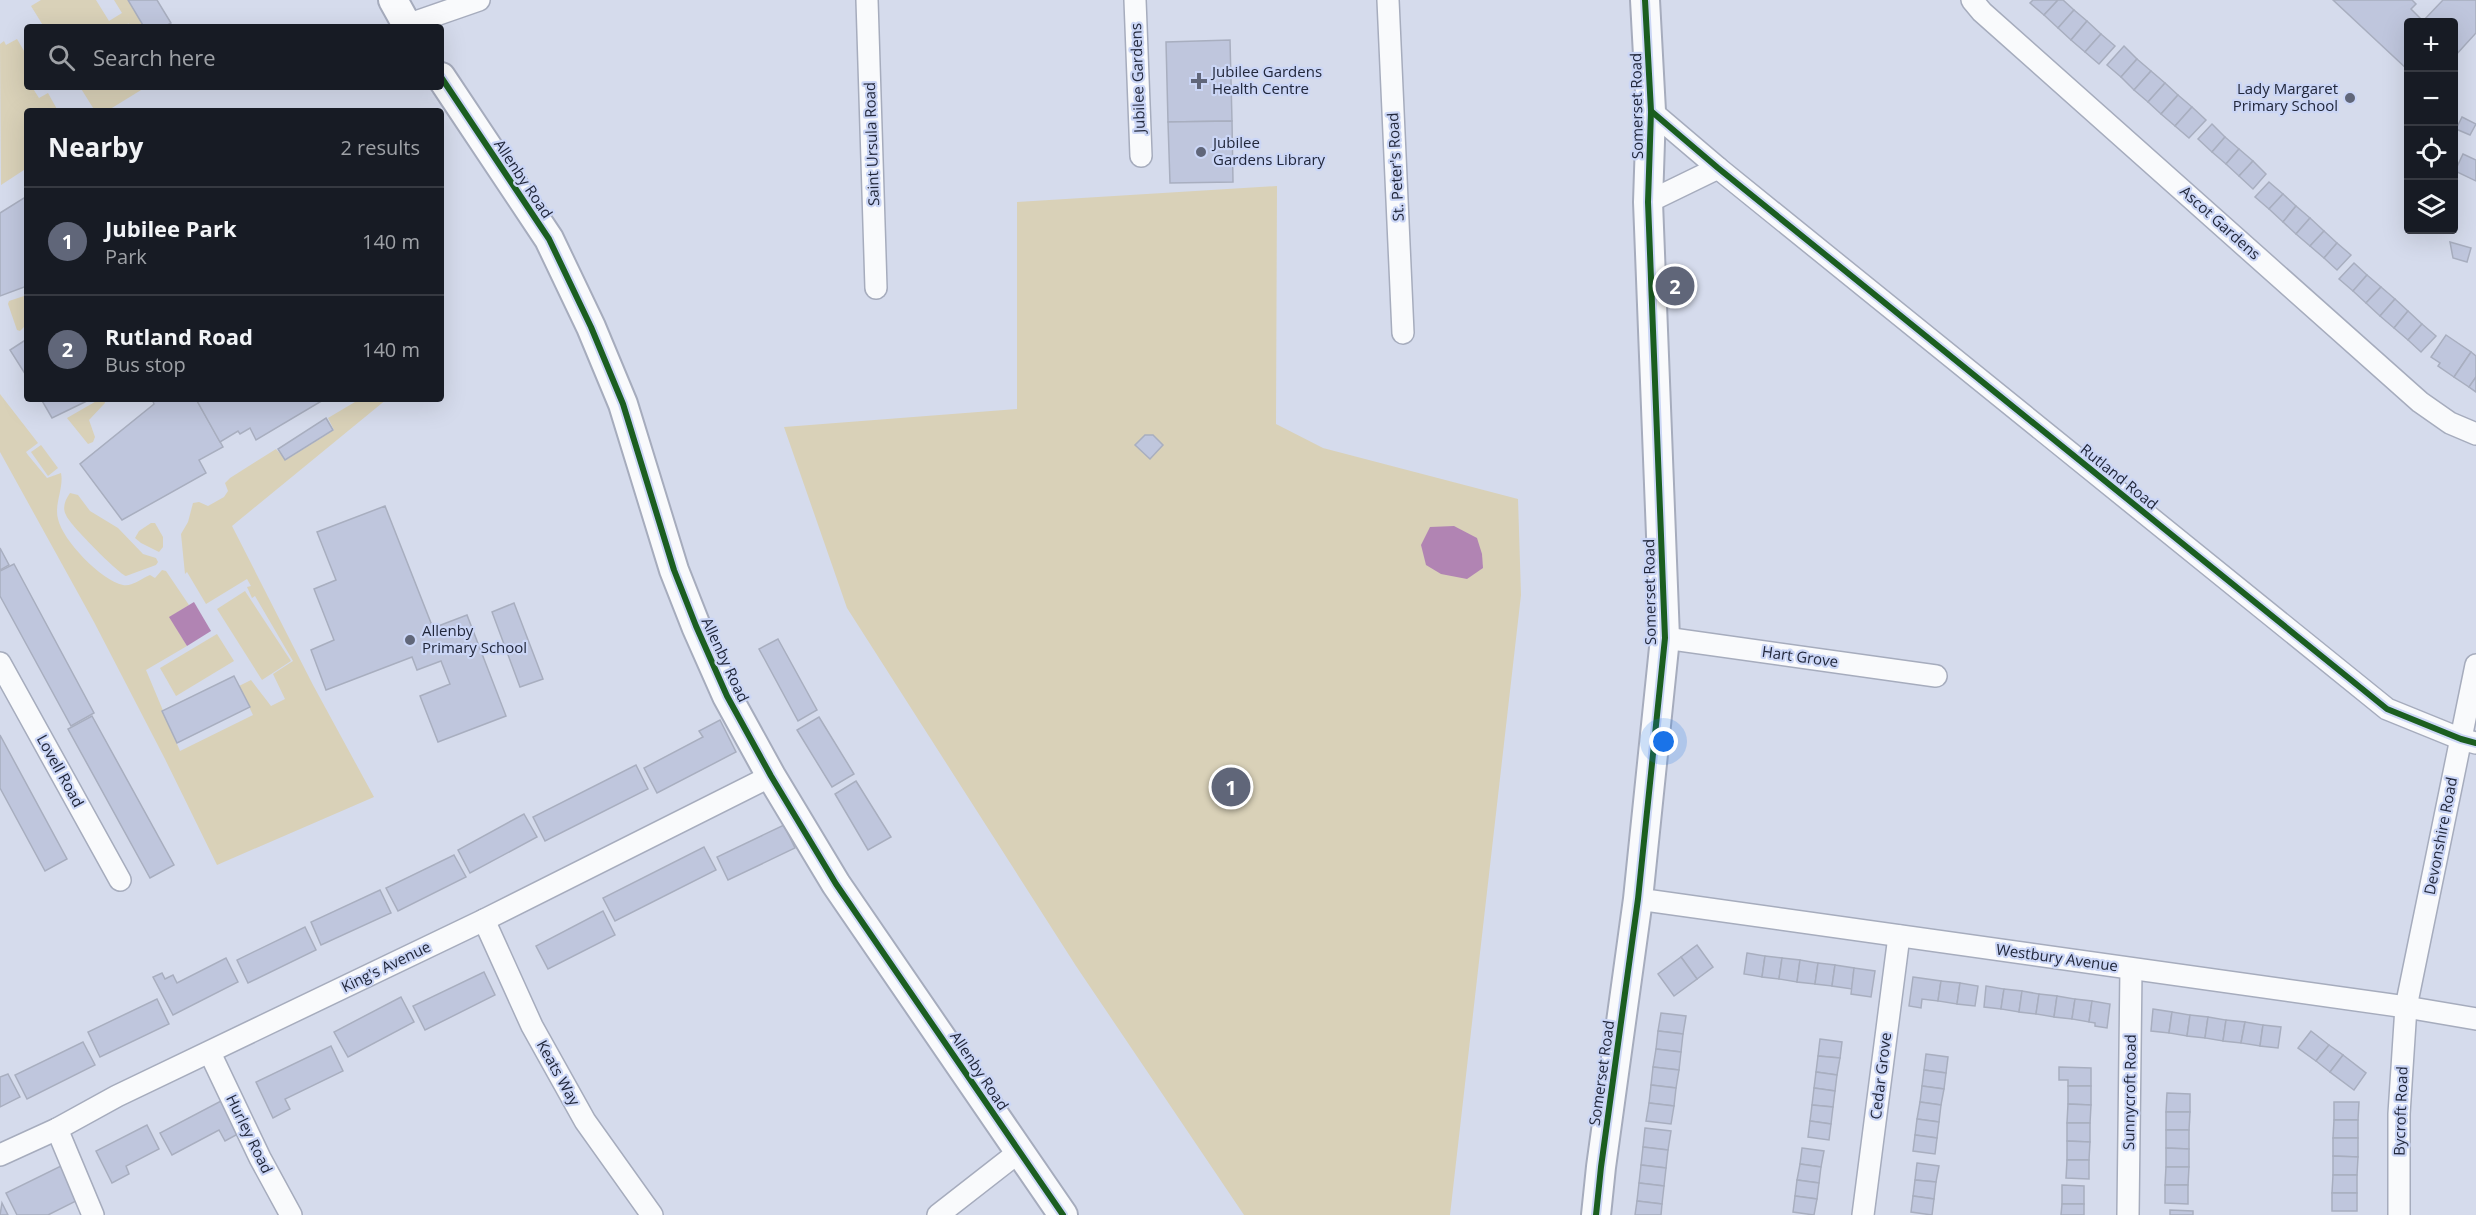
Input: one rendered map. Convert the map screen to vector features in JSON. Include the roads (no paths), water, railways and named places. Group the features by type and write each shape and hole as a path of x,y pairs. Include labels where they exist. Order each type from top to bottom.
{"street":[{"path":"393,0 407,24"},
{"path":"413,24 479,0"},
{"name":"Saint Ursula Road","path":"867,0 876,288"},
{"name":"Jubilee Gardens","path":"1135,0 1141,156"},
{"name":"St. Peter's Road","path":"1388,0 1403,333"},
{"name":"Somerset Road","path":"1596,1215 1638,898 1665,638 1648,202 1651,111 1646,0"},
{"name":"Ascot Gardens","path":"1972,0 1982,12 2420,402 2450,423 2476,434"},
{"name":"Allenby Road","path":"444,82 549,239 591,327 623,404 665,542 696,626 727,696 771,776 836,884 1063,1215"},
{"name":"Rutland Road","path":"1651,111 1718,168 2387,709 2468,741"},
{"path":"1648,202 1718,168"},
{"name":"Hart Grove","path":"1665,638 1936,676"},
{"name":"Devonshire Road","path":"2406,1007 2468,741 2476,665"},
{"name":"Lovell Road","path":"2,672 120,880"},
{"name":"King's Avenue","path":"0,1155 57,1129 117,1096 484,920 771,776"},
{"name":"Westbury Avenue","path":"1638,898 2406,1007 2476,1019"},
{"name":"Keats Way","path":"484,920 532,1026 585,1121 652,1215"},
{"name":"Cedar Grove","path":"1863,1215 1899,936"},
{"name":"Sunnycroft Road","path":"2128,1215 2132,969"},
{"name":"Bycroft Road","path":"2399,1215 2399,1114 2406,1007"},
{"name":"Hurley Road","path":"210,1053 260,1158 291,1215"},
{"path":"57,1129 93,1215"},
{"path":"938,1215 1020,1151"}],"place":[{"name":"Jubilee Gardens Health Centre","path":"1199,81"},
{"name":"Lady Margaret Primary School","path":"2350,98"},
{"name":"Jubilee Gardens Library","path":"1201,152"},
{"name":"Rutland Road","path":"1675,286"},
{"name":"Allenby Primary School","path":"410,640"},
{"name":"Jubilee Park","path":"1231,787"}]}
